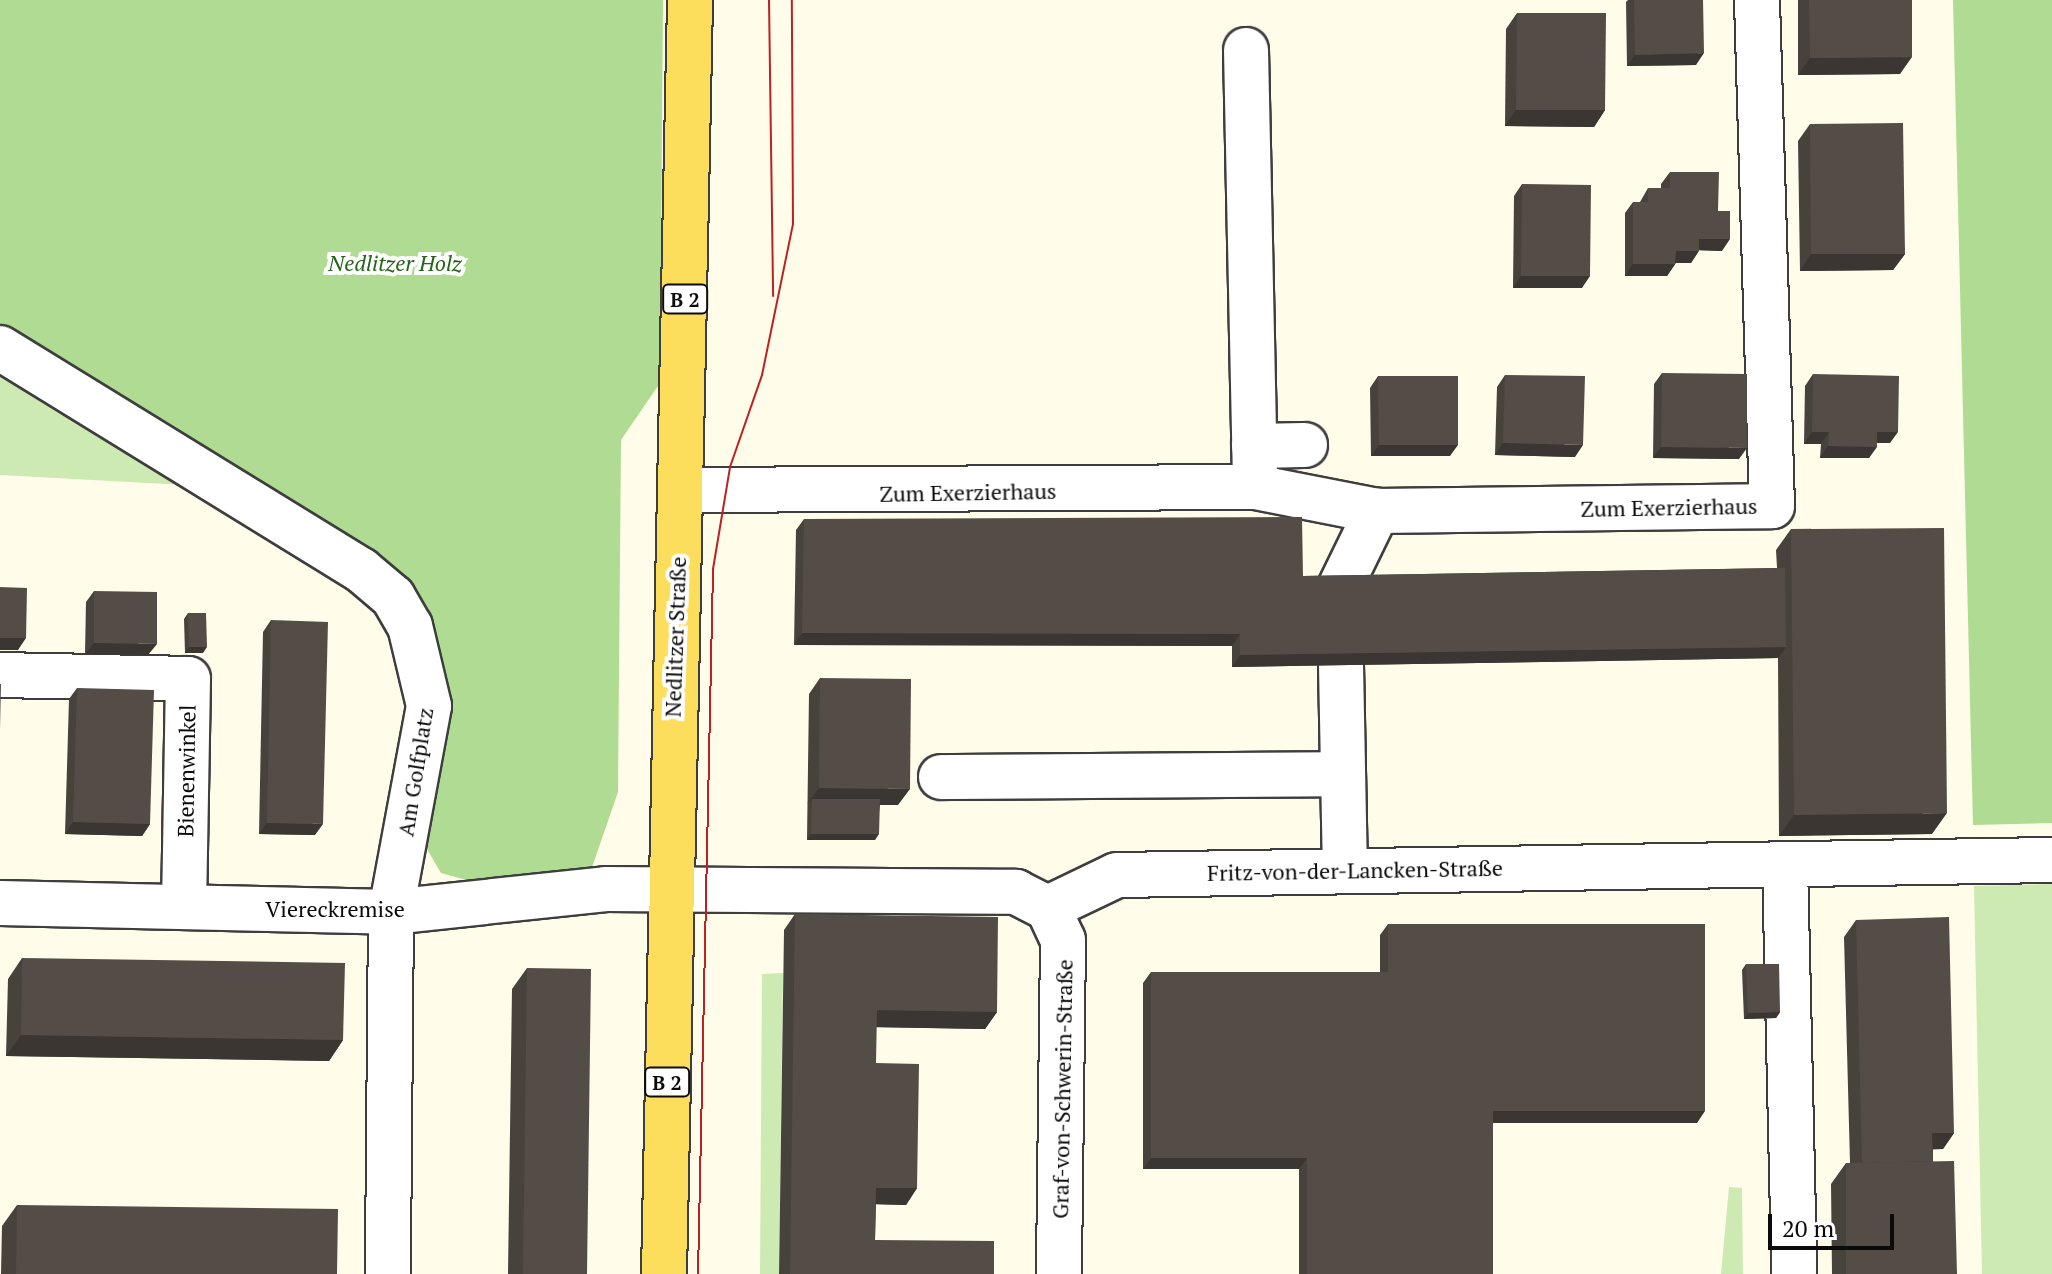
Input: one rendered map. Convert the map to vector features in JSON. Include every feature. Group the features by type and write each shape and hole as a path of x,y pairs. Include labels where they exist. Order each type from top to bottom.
{"main road":[{"name":"Nedlitzer Straße","path":"664,1274 690,0"}],"street":[{"name":"Zum Exerzierhaus","path":"682,490 1254,466 1377,511 1772,506 1757,0"},
{"path":"1246,50 1254,466 1305,445"},
{"name":"Am Golfplatz","path":"0,348 361,570 393,597 422,660 429,706 391,912 388,1274"},
{"path":"1340,587 1377,511"},
{"path":"1341,665 1345,869"},
{"name":"Bienenwinkel","path":"0,675 188,679 184,907"},
{"path":"941,777 1343,774"},
{"name":"Fritz-von-der-Lancken-Straße","path":"1048,908 1117,875 2052,860"},
{"path":"1785,864 1794,1274"},
{"path":"670,890 1016,892 1048,908"},
{"name":"Viereckremise","path":"0,903 391,912 670,890"},
{"name":"Graf-von-Schwerin-Straße","path":"1048,908 1063,940 1059,1274"}],"green space":[{"name":"Nedlitzer Holz","path":"0,0 663,0 660,383 621,440 618,792 590,873 470,881 441,873 421,839 432,634 0,340"},
{"path":"1953,0 2052,0 2052,823 1973,825"},
{"path":"0,359 203,486 0,475"},
{"path":"2052,884 2052,1274 1982,1274 1974,886"},
{"path":"783,973 779,1274 760,1274 762,974"},
{"path":"1729,1187 1742,1188 1743,1274 1721,1274"}],"building":[{"path":"1634,0 1703,0 1704,53 1635,55"},
{"path":"1809,0 1912,0 1912,57 1810,58"},
{"path":"1517,13 1606,13 1605,110 1516,110"},
{"path":"1903,123 1905,254 1811,254 1810,124"},
{"path":"1670,172 1719,172 1718,211 1730,211 1730,239 1699,239 1699,251 1676,251 1675,264 1633,264 1633,202 1648,202 1648,188 1670,188"},
{"path":"1522,184 1591,185 1590,276 1521,276"},
{"path":"1662,373 1747,374 1747,448 1661,447"},
{"path":"1813,374 1899,376 1898,432 1877,432 1877,447 1828,446 1829,432 1812,432"},
{"path":"1505,375 1585,376 1583,445 1503,443"},
{"path":"1378,376 1458,376 1458,445 1379,445"},
{"path":"1302,517 1303,576 1785,568 1786,647 1240,655 1240,634 802,633 804,519"},
{"path":"1944,528 1947,813 1794,815 1791,529"},
{"path":"0,587 27,588 26,638 0,638"},
{"path":"94,591 157,592 157,644 94,643"},
{"path":"188,613 206,613 207,647 189,647"},
{"path":"271,620 328,622 323,824 267,823"},
{"path":"820,678 911,679 910,789 819,788"},
{"path":"77,688 154,690 150,824 73,822"},
{"path":"812,799 880,799 879,834 811,834"},
{"path":"795,914 998,917 997,1012 877,1010 876,1063 919,1064 917,1188 876,1188 875,1240 994,1241 994,1274 790,1274"},
{"path":"1949,917 1954,1133 1932,1133 1933,1161 1862,1163 1856,920"},
{"path":"1388,924 1705,924 1705,1111 1493,1111 1493,1274 1307,1274 1307,1158 1151,1158 1151,972 1388,972"},
{"path":"22,958 345,963 343,1040 21,1035"},
{"path":"1746,964 1779,964 1780,1012 1748,1013"},
{"path":"527,968 591,969 587,1274 523,1274"},
{"path":"1954,1161 1957,1274 1846,1274 1846,1163"},
{"path":"17,1205 338,1209 337,1274 16,1274"}],"tram line":[{"path":"769,0 773,296"},
{"path":"698,1274 713,569 730,467 762,375 793,224 792,0"}]}
